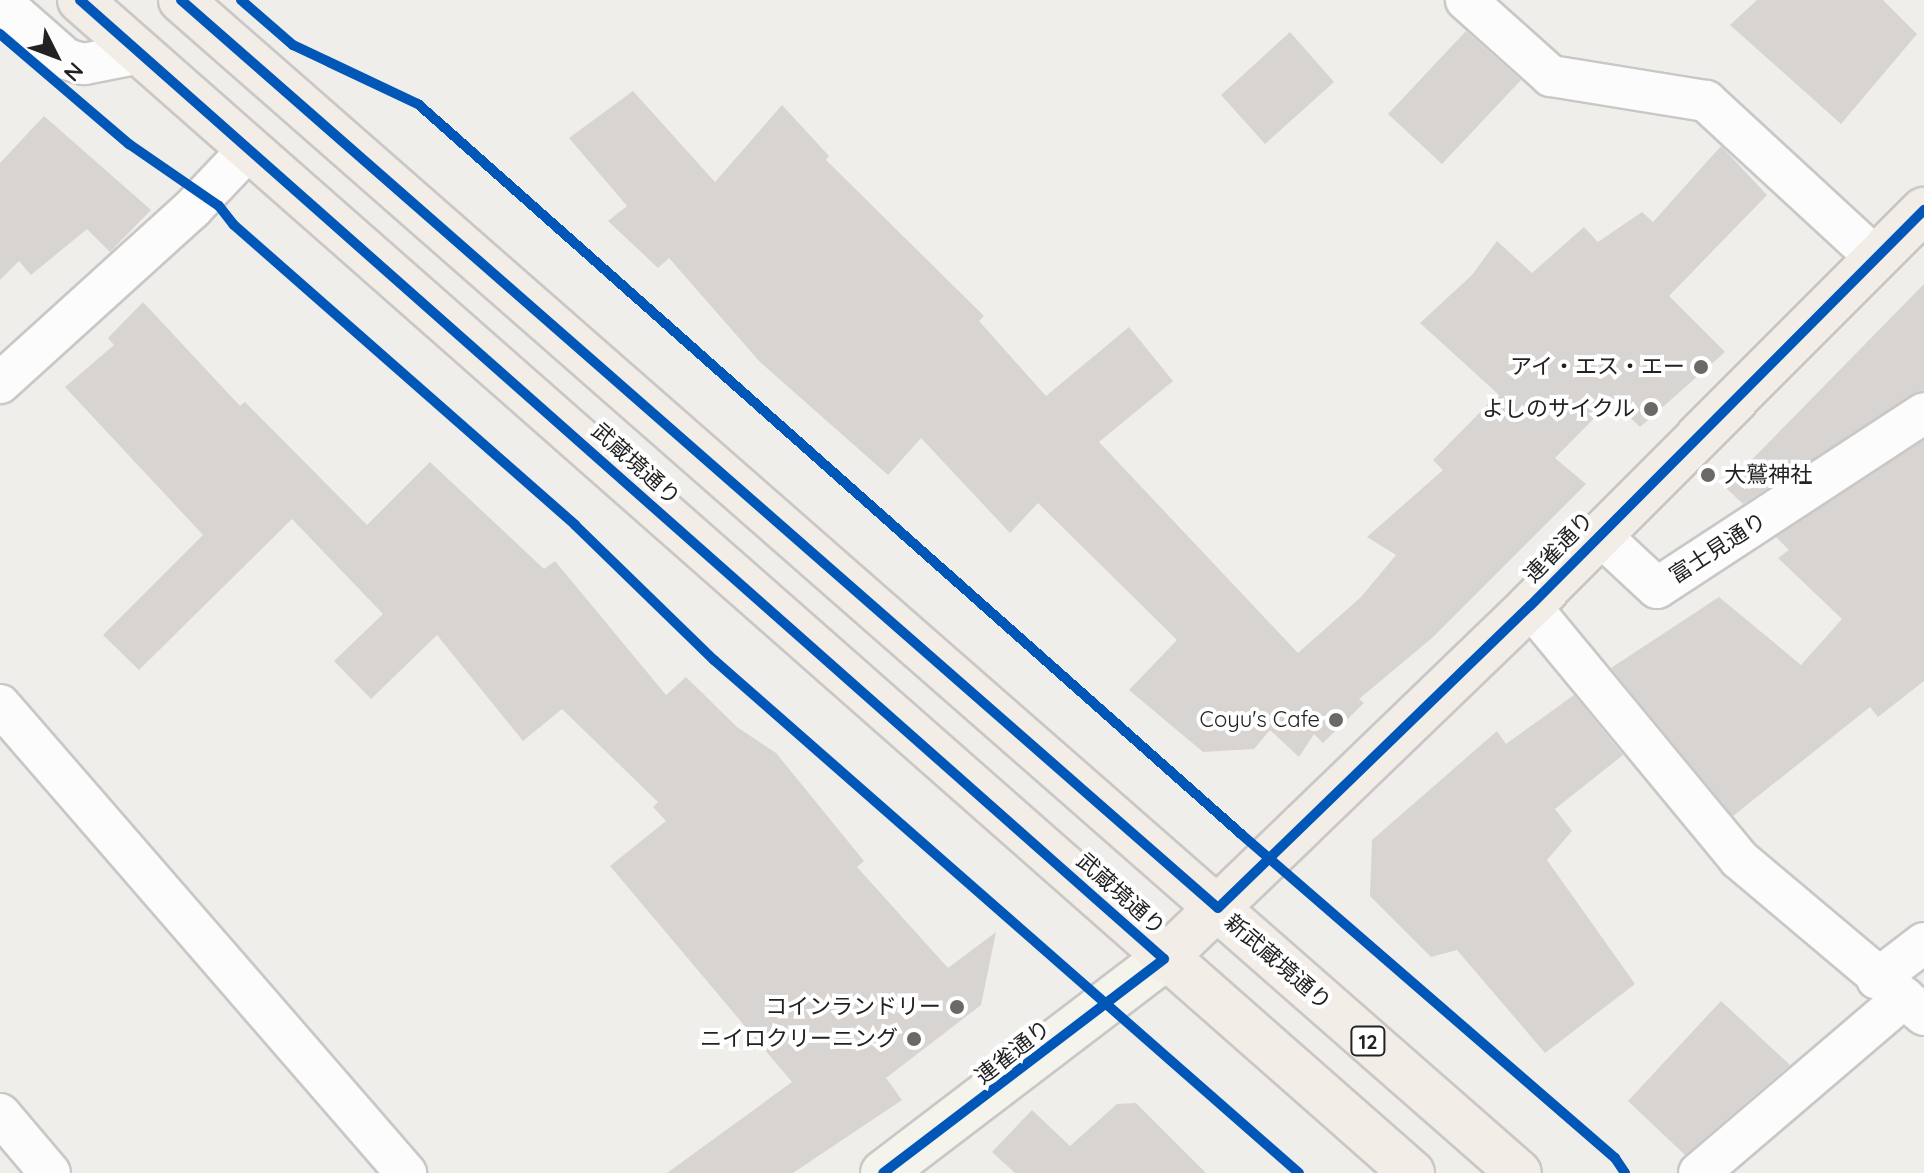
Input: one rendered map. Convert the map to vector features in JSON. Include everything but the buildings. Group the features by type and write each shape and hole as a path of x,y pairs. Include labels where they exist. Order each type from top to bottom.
{"main road":[{"name":"武蔵境通り","path":"80,0 1164,959"},
{"name":"12","path":"181,0 1218,908"},
{"name":"連雀通り","path":"883,1173 1164,959 1530,606 1924,210"},
{"name":"新武蔵境通り","path":"1218,908 1519,1173"},
{"path":"1164,959 1412,1173"}],"street":[{"path":"1466,0 1551,76 1706,101 1876,258"},
{"path":"0,1 66,59 84,64 140,53"},
{"path":"0,383 192,209 249,149"},
{"name":"富士見通り","path":"1599,534 1657,588 1924,413"},
{"path":"1530,606 1739,859 1901,997"},
{"path":"0,705 406,1173"},
{"path":"1699,1173 1901,997 1924,943"},
{"path":"0,1114 50,1173"}],"cycle path":[{"path":"80,0 1164,959 883,1173"},
{"path":"181,0 1218,908 1530,606 1924,210"},
{"path":"241,0 293,45 418,104 1241,834 1615,1158 1625,1173"},
{"path":"0,34 129,144 219,206 234,225 575,525 714,660 1299,1173"}],"place":[{"name":"アイ・エス・エー","path":"1701,367"},
{"name":"よしのサイクル","path":"1651,409"},
{"name":"大鷲神社","path":"1708,475"},
{"name":"Coyu's Cafe","path":"1336,720"},
{"name":"コインランドリー","path":"957,1007"},
{"name":"ニイロクリーニング","path":"914,1039"}]}
